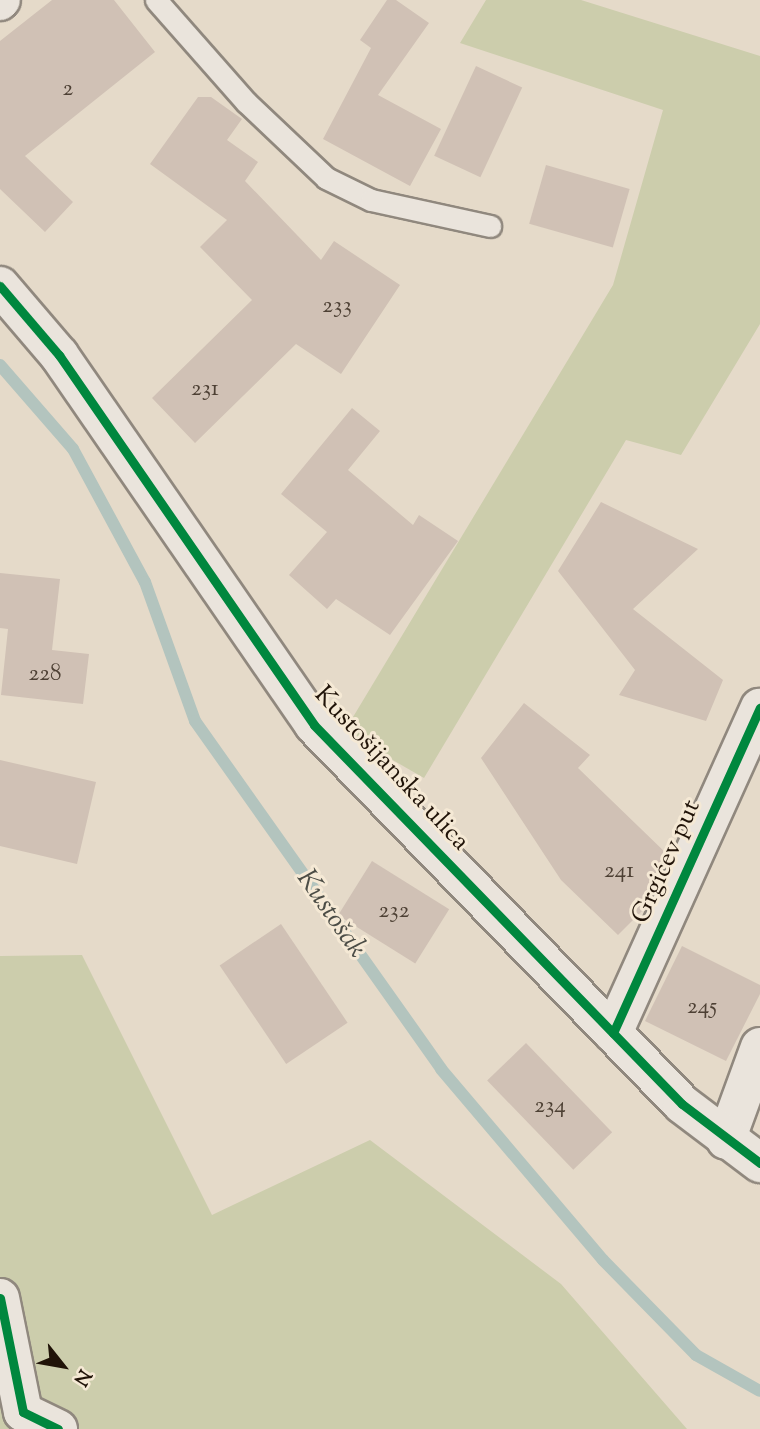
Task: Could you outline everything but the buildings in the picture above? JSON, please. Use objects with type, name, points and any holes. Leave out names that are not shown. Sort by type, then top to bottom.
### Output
[{"type":"street","name":"Kustošijanska ulica","points":[[0,286],[59,355],[314,725],[682,1104],[726,1140],[760,1163]]},
{"type":"street","name":"Grgićev put","points":[[613,1033],[760,708]]},
{"type":"street","points":[[726,1140],[760,1047]]},
{"type":"street","points":[[0,1298],[23,1412],[58,1429]]},
{"type":"lane","points":[[156,0],[246,102],[326,177],[370,200],[490,226]]},
{"type":"green space","points":[[486,0],[581,0],[760,56],[760,324],[681,455],[626,440],[424,778],[344,732],[613,285],[663,110],[460,43]]},
{"type":"green space","points":[[82,955],[212,1215],[370,1140],[561,1284],[687,1429],[0,1429],[0,956]]},
{"type":"waterway","name":"Kustošak","points":[[0,365],[73,449],[145,582],[195,721],[441,1069],[603,1260],[696,1355],[760,1391]]},
{"type":"cycle path","points":[[0,286],[59,355],[314,725],[682,1104],[760,1163]]},
{"type":"cycle path","points":[[613,1033],[760,708]]},
{"type":"cycle path","points":[[0,1298],[23,1412],[58,1429]]}]
